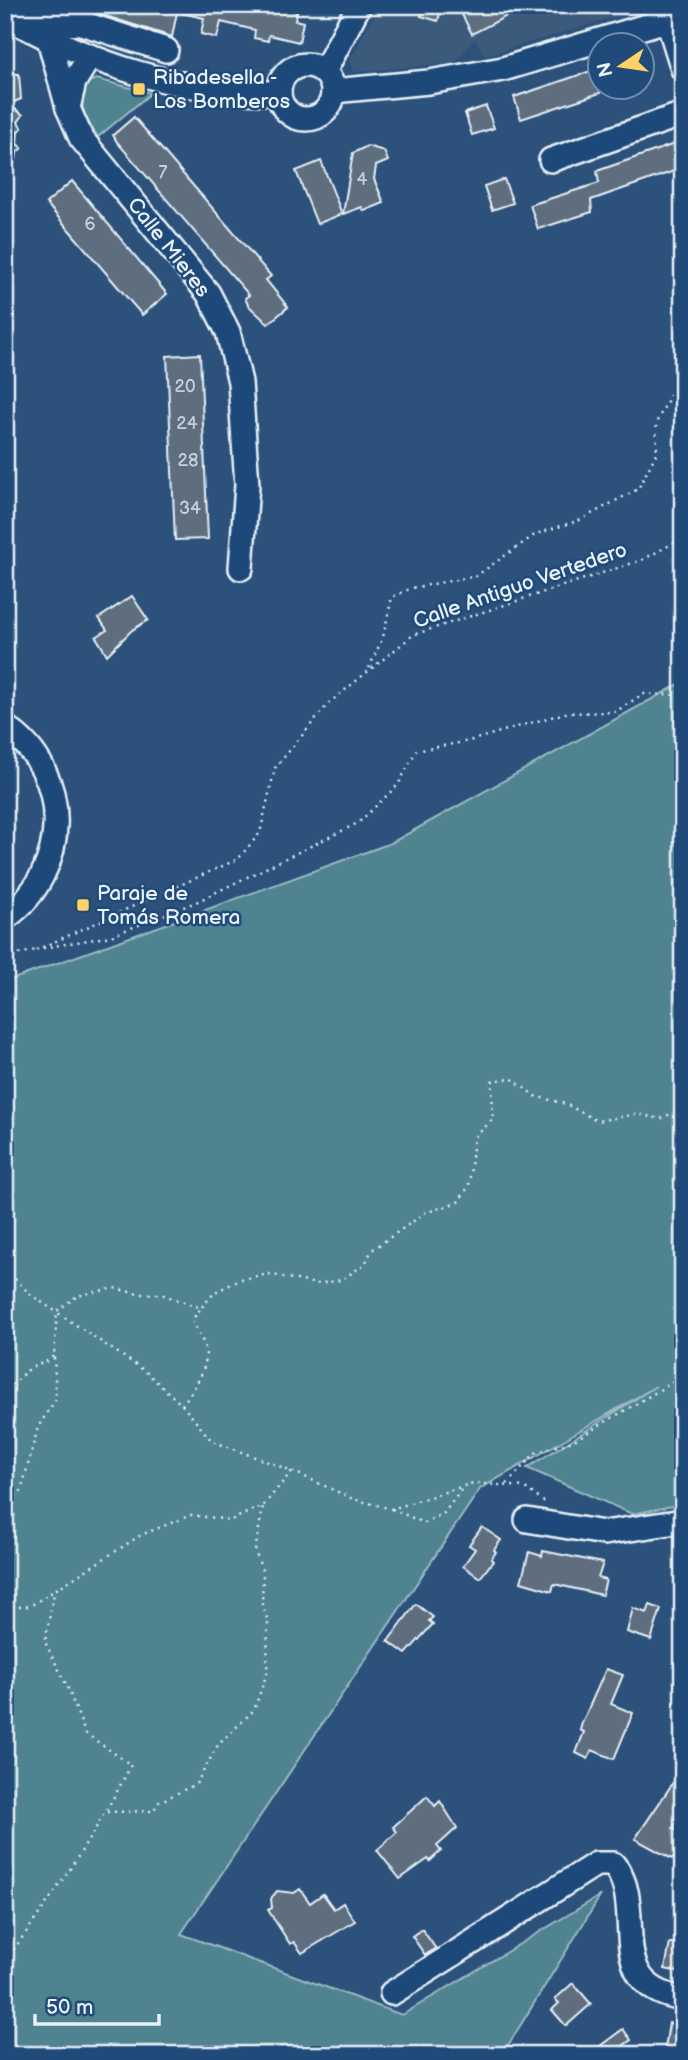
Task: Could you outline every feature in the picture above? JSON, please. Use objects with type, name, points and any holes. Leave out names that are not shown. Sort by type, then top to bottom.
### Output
[{"type":"street","points":[[10,5],[14,21],[90,57],[178,85],[209,91],[279,93]]},
{"type":"street","points":[[359,5],[329,81],[326,110],[307,119],[288,112],[279,93],[286,74],[305,65],[329,81],[429,82],[503,69],[676,18],[683,69]]},
{"type":"street","points":[[14,21],[34,13],[65,24],[72,13],[166,50]]},
{"type":"street","name":"Calle Mieres","points":[[49,39],[68,108],[81,138],[208,293],[228,332],[240,382],[247,485],[241,568]]},
{"type":"street","points":[[68,108],[74,82],[90,57]]},
{"type":"street","points":[[551,160],[683,114]]},
{"type":"street","points":[[5,727],[22,740],[44,770],[56,811],[53,853],[37,889],[5,918]]},
{"type":"street","points":[[527,1520],[604,1533],[683,1521]]},
{"type":"street","points":[[392,1993],[596,1864],[613,1864],[624,1876],[635,1967],[647,1985],[666,1996],[683,1999]]},
{"type":"path","points":[[368,671],[383,636],[392,597],[412,588],[476,576],[536,534],[580,520],[638,489],[657,452],[656,423],[683,370]]},
{"type":"path","name":"Calle Antiguo Vertedero","points":[[36,950],[238,859],[260,834],[275,768],[329,703],[413,635],[642,560],[683,538]]},
{"type":"path","points":[[5,957],[111,936],[196,902],[358,823],[398,785],[416,751],[469,741],[565,713],[615,712],[643,694],[683,695]]},
{"type":"path","points":[[181,1405],[192,1391],[205,1361],[205,1346],[192,1320],[215,1292],[242,1279],[269,1274],[316,1284],[341,1280],[365,1264],[372,1250],[414,1220],[425,1213],[458,1202],[469,1185],[474,1138],[492,1119],[492,1081],[511,1077],[535,1096],[566,1104],[597,1121],[637,1114],[661,1119],[683,1107]]},
{"type":"path","points":[[5,1269],[31,1295],[145,1371],[181,1405],[212,1441],[292,1471],[353,1499],[392,1509],[424,1523],[444,1513],[464,1486]]},
{"type":"path","points":[[5,1506],[21,1492],[38,1427],[56,1399],[54,1356],[57,1311],[77,1296],[114,1288],[138,1294],[161,1294],[201,1308]]},
{"type":"path","points":[[5,1387],[13,1386],[30,1367],[42,1365],[54,1356]]},
{"type":"path","points":[[507,1484],[535,1453],[573,1441],[673,1382],[683,1380]]},
{"type":"path","points":[[5,1608],[30,1606],[154,1530],[191,1515],[231,1520],[263,1506],[292,1471]]},
{"type":"path","points":[[392,1509],[473,1483],[507,1484],[524,1487],[543,1501],[550,1512],[552,1525]]},
{"type":"path","points":[[107,1812],[153,1811],[159,1802],[196,1784],[218,1745],[254,1710],[267,1673],[268,1621],[262,1604],[262,1573],[255,1551],[263,1506]]},
{"type":"path","points":[[5,1961],[63,1884],[107,1812],[131,1765],[85,1733],[67,1686],[45,1642],[54,1593]]},
{"type":"shaded area","points":[[379,5],[655,5],[485,56],[475,39],[454,63],[354,72],[350,60]]},
{"type":"green space","points":[[96,79],[151,93],[98,137],[89,124],[82,103],[88,82]]},
{"type":"green space","points":[[683,682],[683,1504],[632,1514],[527,1468],[656,1386],[480,1489],[181,1934],[402,2015],[601,1895],[502,2055],[5,2055],[5,982],[391,843]]},
{"type":"building","points":[[87,5],[279,5],[297,12],[295,20],[303,22],[299,42],[269,35],[268,41],[254,38],[255,30],[221,22],[217,38],[201,34],[204,18],[177,12],[172,37],[90,11]]},
{"type":"building","points":[[424,5],[442,5],[438,21],[421,16]]},
{"type":"building","points":[[457,5],[528,5],[472,34]]},
{"type":"building","points":[[586,73],[586,98],[521,119],[514,97]]},
{"type":"building","points":[[5,74],[19,74],[21,99],[9,104],[23,115],[18,122],[22,128],[18,131],[17,144],[22,148],[17,152],[16,160],[5,163]]},
{"type":"building","points":[[486,106],[494,128],[472,135],[465,113]]},
{"type":"building","points":[[134,117],[271,276],[266,280],[288,307],[268,324],[248,305],[245,298],[249,295],[117,142],[113,135]]},
{"type":"building","points":[[683,141],[683,168],[591,200],[592,212],[538,229],[530,205],[599,183],[597,171]]},
{"type":"building","points":[[367,146],[384,151],[388,161],[376,166],[374,179],[384,203],[364,211],[362,207],[343,214],[353,153]]},
{"type":"building","points":[[321,161],[342,214],[317,224],[296,171]]},
{"type":"building","points":[[504,179],[513,203],[492,210],[484,186]]},
{"type":"building","points":[[72,181],[167,294],[142,315],[46,203]]},
{"type":"building","points":[[200,354],[208,539],[175,540],[167,356]]},
{"type":"building","points":[[132,596],[148,620],[131,631],[107,655],[96,637],[107,630],[99,618]]},
{"type":"building","points":[[482,1527],[501,1540],[494,1550],[496,1552],[491,1559],[493,1561],[480,1578],[463,1566],[475,1549],[469,1545]]},
{"type":"building","points":[[543,1551],[603,1563],[598,1578],[606,1580],[602,1595],[554,1584],[552,1591],[521,1582],[529,1552],[542,1556]]},
{"type":"building","points":[[416,1604],[433,1617],[429,1621],[433,1624],[406,1654],[388,1641]]},
{"type":"building","points":[[650,1605],[661,1609],[651,1640],[627,1632],[633,1608],[647,1613]]},
{"type":"building","points":[[606,1669],[623,1675],[611,1704],[633,1713],[614,1759],[592,1750],[588,1759],[576,1753],[584,1732],[580,1730]]},
{"type":"building","points":[[683,1768],[683,1814],[673,1828],[683,1834],[683,1844],[672,1859],[635,1839]]},
{"type":"building","points":[[427,1796],[435,1806],[440,1801],[457,1828],[437,1846],[441,1851],[430,1861],[428,1859],[400,1879],[377,1850],[397,1832],[393,1827]]},
{"type":"building","points":[[300,1889],[310,1903],[323,1894],[334,1909],[343,1903],[355,1921],[302,1953],[294,1942],[290,1944],[268,1910],[272,1908],[271,1899],[277,1891],[294,1893]]},
{"type":"building","points":[[422,1929],[436,1949],[425,1955],[412,1936]]},
{"type":"building","points":[[670,1943],[683,1943],[683,1969],[678,1969],[678,1972],[665,1969]]},
{"type":"building","points":[[573,1983],[591,2004],[566,2026],[552,2010],[559,2003],[555,1999]]},
{"type":"building","points":[[669,2023],[683,2026],[681,2055],[664,2055]]},
{"type":"building","points":[[623,2029],[631,2040],[620,2048],[626,2055],[588,2055]]},
{"type":"place","name":"Ribadesella - Los Bomberos","points":[[139,89]]},
{"type":"place","name":"Paraje de Tomás Romera","points":[[83,905]]}]
